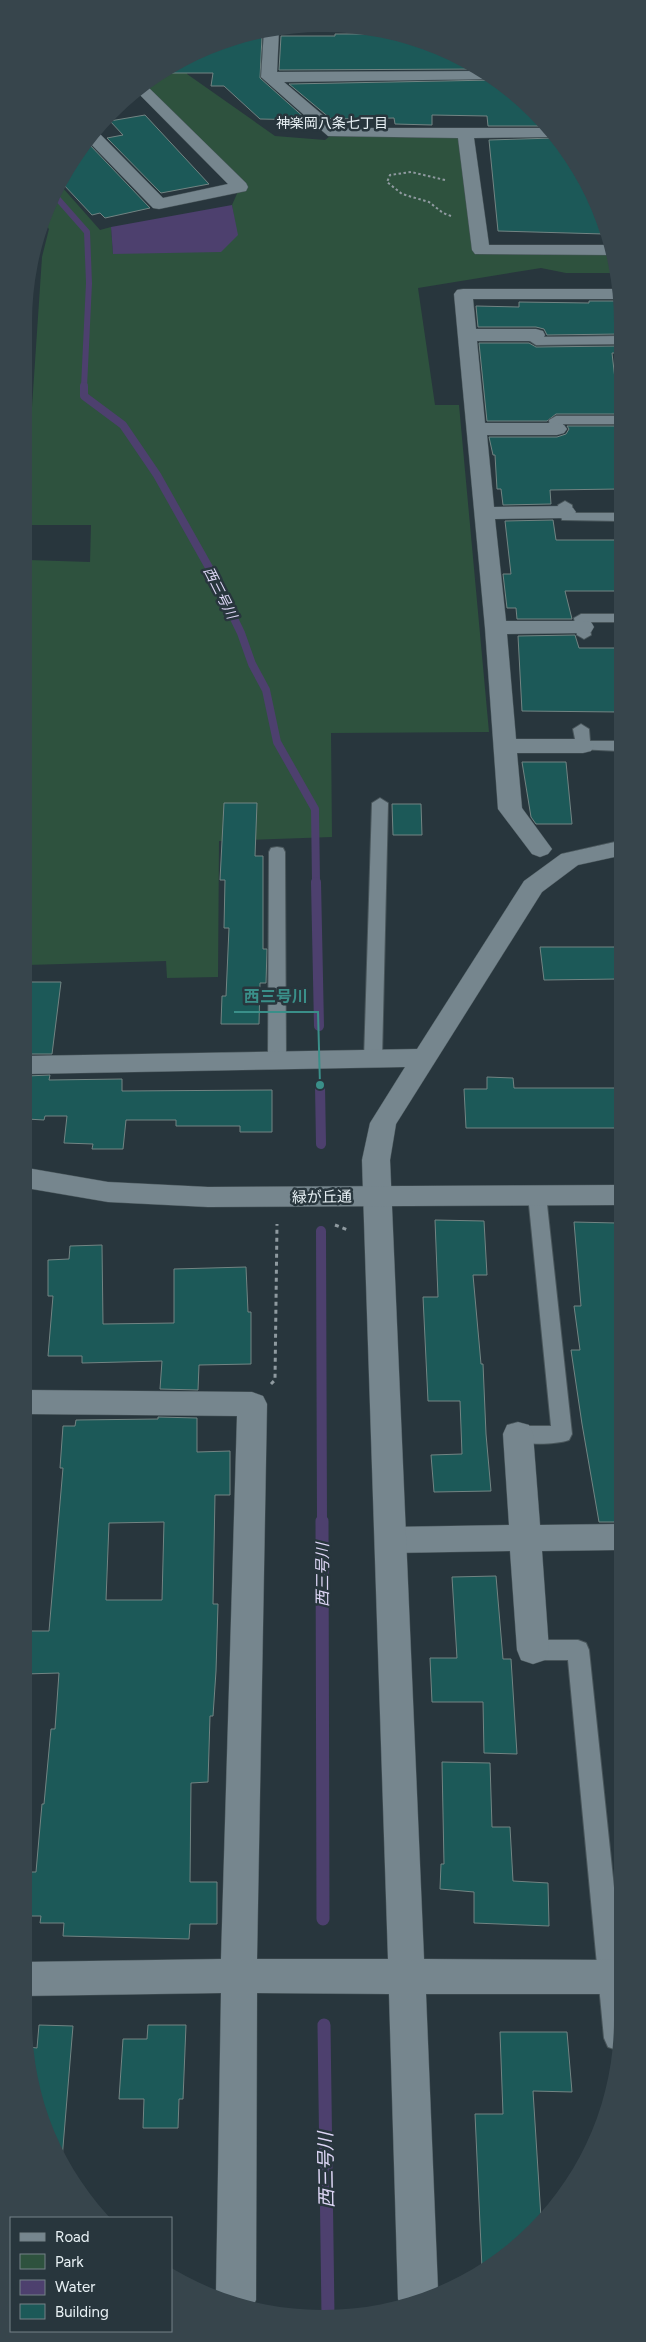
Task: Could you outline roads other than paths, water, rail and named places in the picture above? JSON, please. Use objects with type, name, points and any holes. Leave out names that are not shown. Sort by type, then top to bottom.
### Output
[{"type":"street","points":[[269,77],[271,37]]},
{"type":"street","points":[[269,77],[476,76]]},
{"type":"street","points":[[269,77],[334,133],[543,133]]},
{"type":"street","points":[[97,141],[159,204],[240,187],[146,93]]},
{"type":"street","points":[[465,133],[481,250],[604,250]]},
{"type":"street","points":[[540,850],[510,809],[496,628],[463,294],[612,294]]},
{"type":"street","points":[[467,335],[536,335]]},
{"type":"street","points":[[476,429],[557,429]]},
{"type":"street","points":[[485,513],[566,509]]},
{"type":"street","points":[[496,628],[583,631]]},
{"type":"street","points":[[504,746],[582,738]]},
{"type":"street","points":[[418,2293],[392,1540],[376,1160],[383,1123],[533,887],[570,860],[614,849]]},
{"type":"street","points":[[32,1065],[424,1058]]},
{"type":"street","name":"緑が丘通","points":[[32,1179],[108,1192],[208,1198],[614,1195]]},
{"type":"street","points":[[32,1402],[252,1404],[239,1976],[236,2296]]},
{"type":"street","points":[[518,1434],[533,1650]]},
{"type":"street","points":[[392,1540],[614,1537]]},
{"type":"street","points":[[32,1979],[239,1976],[614,1977]]},
{"type":"lane","points":[[536,335],[536,340],[614,340]]},
{"type":"lane","points":[[557,429],[556,420],[614,420]]},
{"type":"lane","points":[[566,509],[567,517],[614,517]]},
{"type":"lane","points":[[583,631],[581,618],[614,618]]},
{"type":"lane","points":[[582,738],[614,745]]},
{"type":"lane","points":[[373,1060],[380,803]]},
{"type":"lane","points":[[277,852],[277,1061]]},
{"type":"lane","points":[[518,1434],[562,1434],[538,1195]]},
{"type":"lane","points":[[533,1650],[578,1650],[614,1977]]},
{"type":"water","points":[[232,205],[238,235],[221,252],[113,254],[111,227]]},
{"type":"waterway","name":"西三号川","points":[[60,201],[87,232],[89,283],[84,387]]},
{"type":"waterway","name":"西三号川","points":[[84,387],[84,396],[123,425],[157,475],[211,571],[241,633],[252,664],[266,690],[277,742],[315,809],[316,883]]},
{"type":"waterway","name":"西三号川","points":[[316,882],[319,1026]]},
{"type":"waterway","name":"西三号川","points":[[320,1085],[321,1144]]},
{"type":"waterway","name":"西三号川","points":[[321,1231],[322,1522]]},
{"type":"waterway","name":"西三号川","points":[[322,1521],[323,1919]]},
{"type":"waterway","name":"西三号川","points":[[324,2025],[328,2310]]},
{"type":"place","name":"西三号川","points":[[320,1085]]},
{"type":"district","name":"神楽岡八条七丁目","points":[[332,123]]}]
